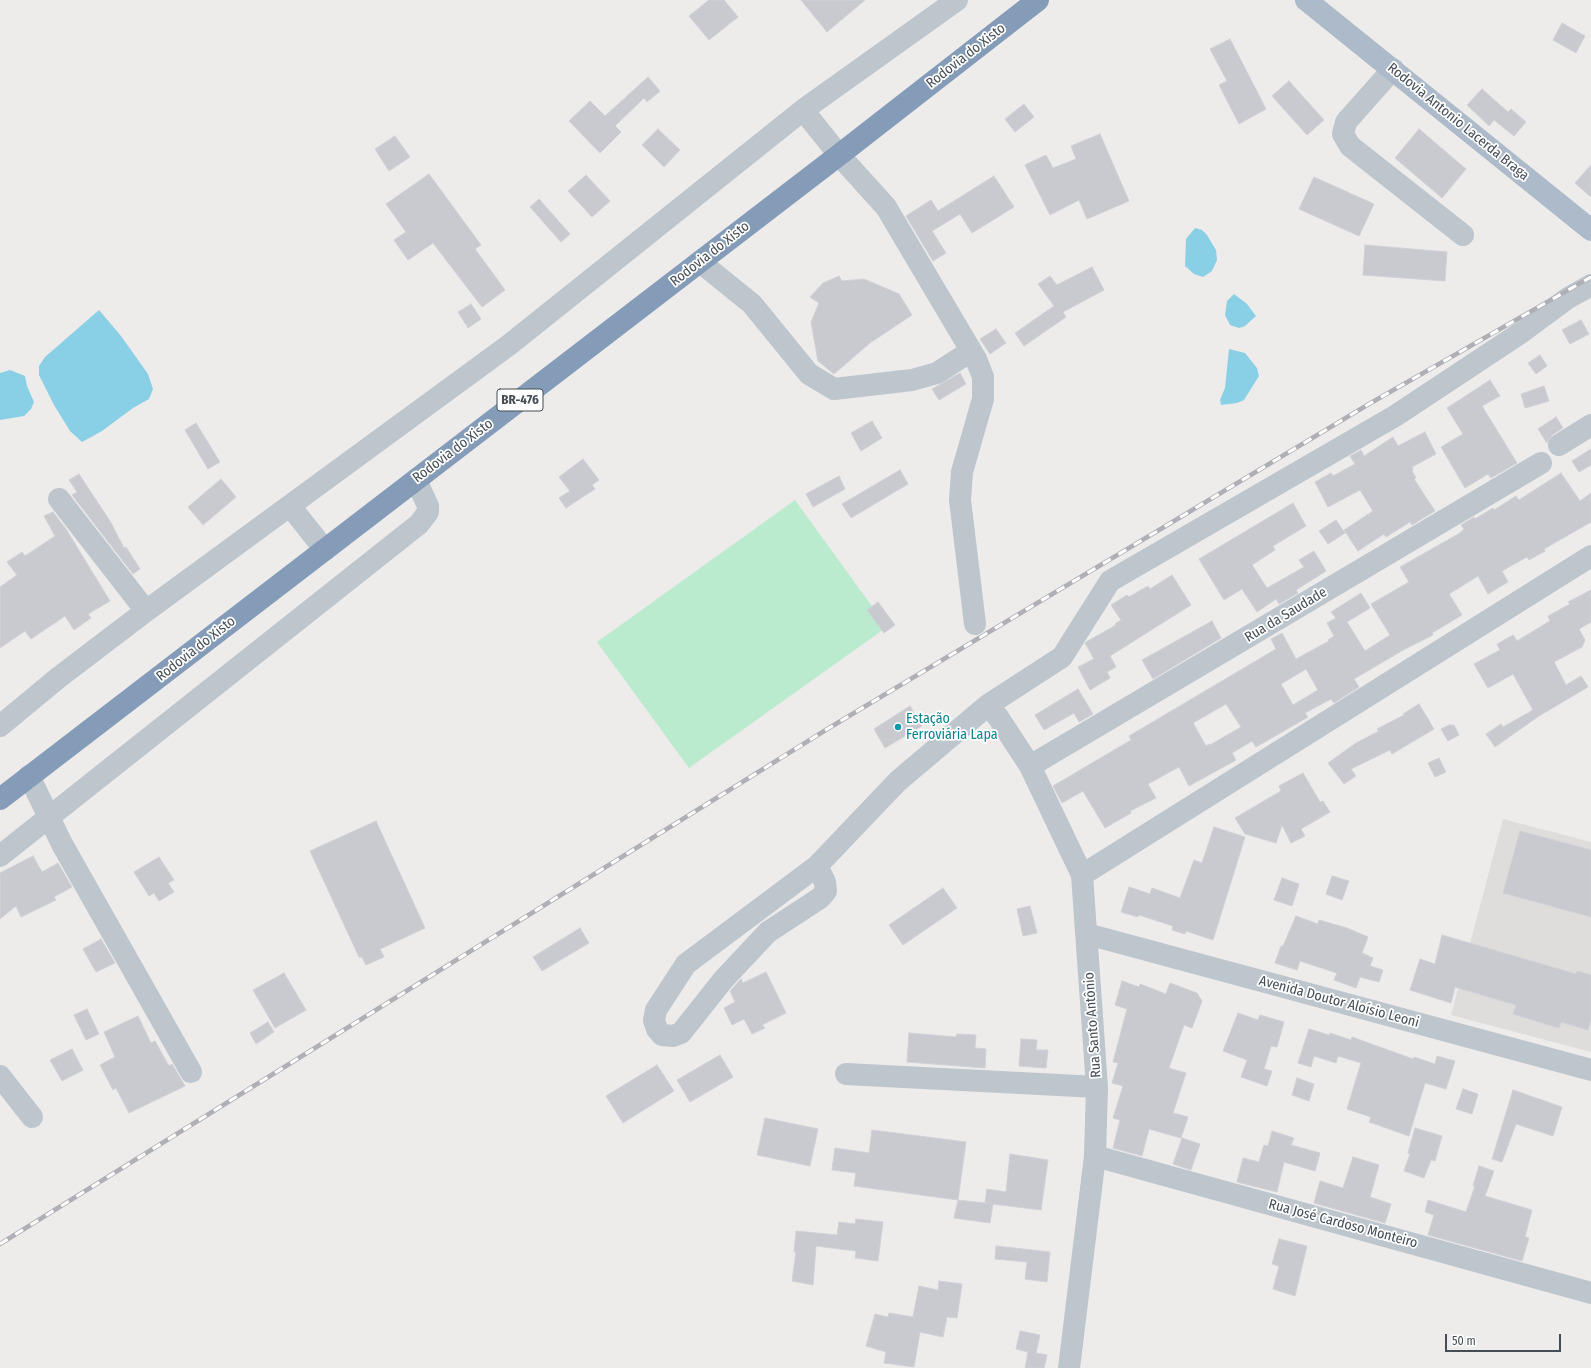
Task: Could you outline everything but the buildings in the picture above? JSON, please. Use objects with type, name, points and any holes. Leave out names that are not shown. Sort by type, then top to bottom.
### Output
[{"type":"highway","name":"Rodovia do Xisto","points":[[0,799],[839,156],[1038,0]]},
{"type":"main road","name":"Rodovia Antonio Lacerda Braga","points":[[1306,0],[1322,7],[1393,69],[1591,230]]},
{"type":"street","points":[[0,726],[58,678],[146,611],[509,345],[803,110],[957,0]]},
{"type":"street","points":[[1393,69],[1346,122],[1343,134],[1350,146],[1463,235]]},
{"type":"street","points":[[803,110],[839,156],[886,207],[971,351],[983,377],[983,399],[962,472],[960,500],[976,624]]},
{"type":"street","points":[[700,262],[752,304],[809,374],[834,389],[918,378],[937,373],[971,351]]},
{"type":"street","points":[[816,866],[826,882],[826,891],[820,898],[768,932],[723,980],[681,1033],[673,1036],[662,1035],[657,1029],[654,1020],[656,1010],[686,964],[816,866],[898,781],[988,705],[1062,657],[1110,581],[1395,416],[1522,332],[1568,298],[1591,285]]},
{"type":"street","points":[[1559,445],[1591,424]]},
{"type":"street","name":"Rua da Saudade","points":[[1030,766],[1542,463]]},
{"type":"street","points":[[0,856],[419,524],[428,512],[428,506],[416,480]]},
{"type":"street","points":[[59,499],[146,611]]},
{"type":"street","points":[[290,506],[325,550]]},
{"type":"street","points":[[1082,875],[1591,556]]},
{"type":"street","name":"Rua Santo Antônio","points":[[988,705],[998,717],[1030,766],[1082,875],[1097,1087],[1095,1156],[1069,1368]]},
{"type":"street","points":[[29,776],[62,844],[191,1072]]},
{"type":"street","name":"Avenida Doutor Aloísio Leoni","points":[[1087,934],[1591,1070]]},
{"type":"street","points":[[846,1074],[1097,1087]]},
{"type":"street","points":[[0,1076],[32,1117]]},
{"type":"street","name":"Rua José Cardoso Monteiro","points":[[1095,1156],[1591,1293]]},
{"type":"shaded area","points":[[1503,819],[1591,842],[1591,1052],[1451,1015]]},
{"type":"green space","points":[[795,500],[887,627],[689,768],[597,642]]},
{"type":"water","points":[[1195,228],[1202,230],[1207,235],[1216,250],[1217,260],[1212,271],[1203,277],[1194,274],[1185,266],[1186,239]]},
{"type":"water","points":[[1234,294],[1247,304],[1256,316],[1245,326],[1239,328],[1230,325],[1225,315],[1227,301]]},
{"type":"water","points":[[99,310],[121,336],[148,374],[153,389],[149,399],[133,408],[102,431],[82,442],[70,431],[54,405],[39,375],[39,366],[45,357]]},
{"type":"water","points":[[1229,349],[1245,353],[1257,368],[1259,376],[1244,400],[1237,403],[1221,405],[1220,400],[1225,388]]},
{"type":"water","points":[[10,370],[25,376],[27,386],[34,402],[31,409],[24,416],[0,420],[0,373]]},
{"type":"railway","points":[[0,1244],[829,728],[1369,404],[1591,277]]},
{"type":"place","name":"Estação Ferroviária Lapa","points":[[898,727]]}]
